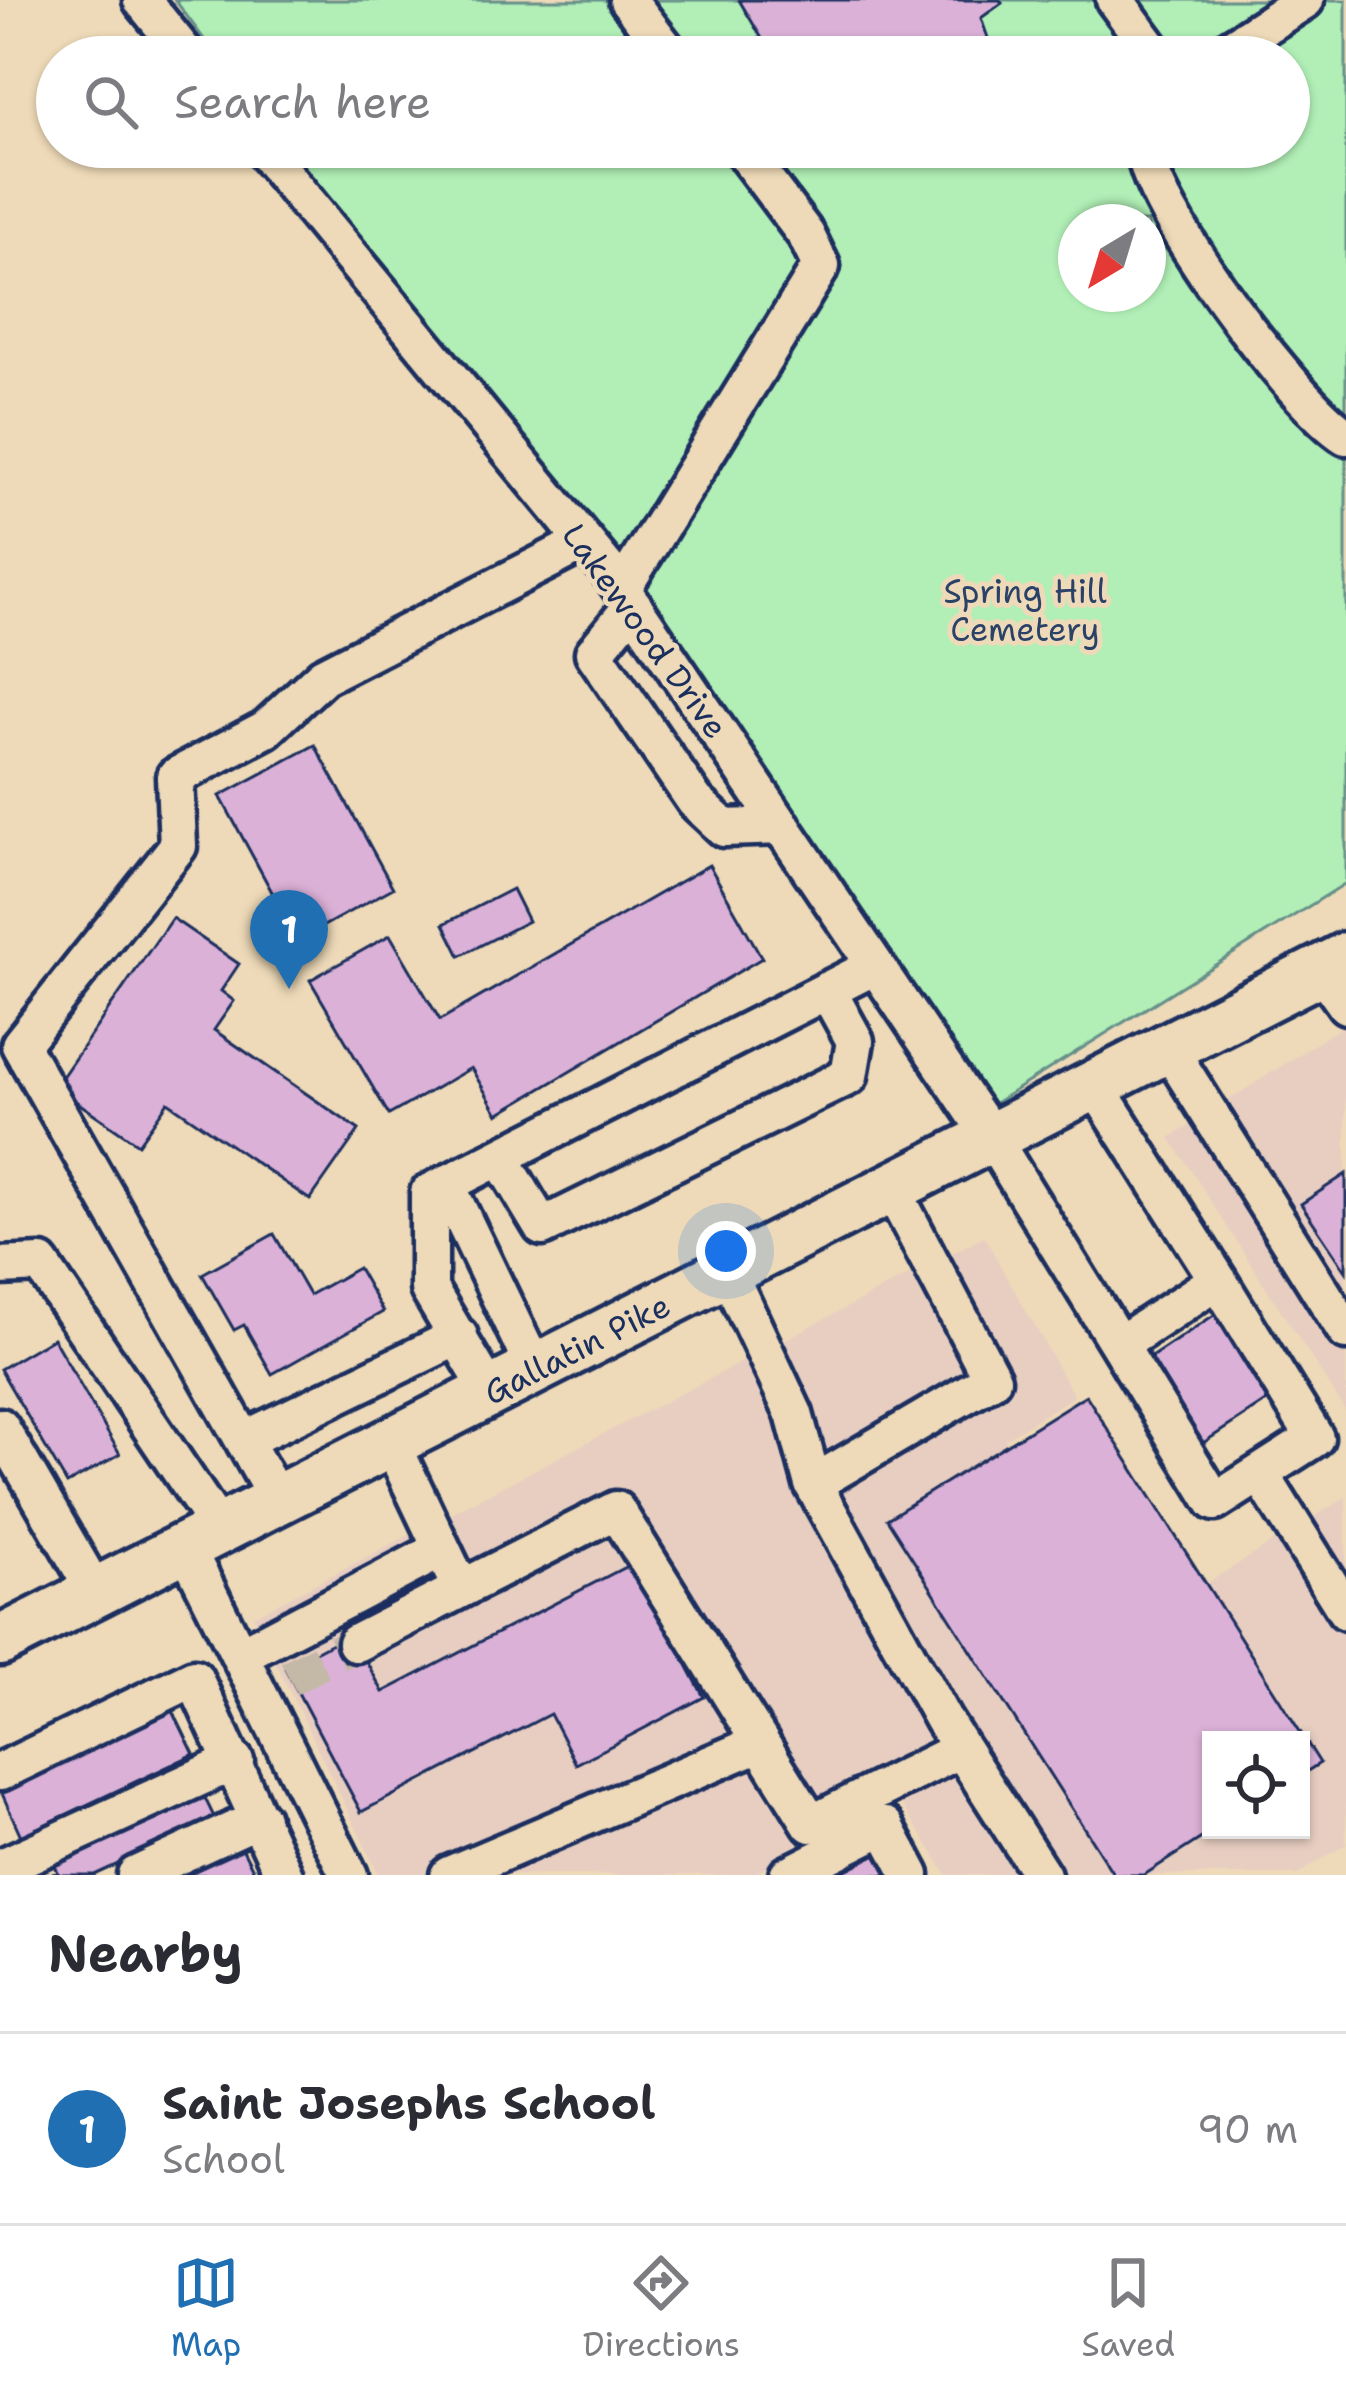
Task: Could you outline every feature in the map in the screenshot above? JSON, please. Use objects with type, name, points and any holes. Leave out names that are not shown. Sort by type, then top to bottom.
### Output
[{"type":"main road","name":"Gallatin Pike","points":[[0,1641],[1169,1048],[1338,977]]},
{"type":"street","points":[[142,0],[171,36]]},
{"type":"street","points":[[628,0],[656,36]]},
{"type":"street","points":[[1115,0],[1142,36]]},
{"type":"street","points":[[1249,36],[1305,0]]},
{"type":"street","name":"Lakewood Drive","points":[[278,168],[627,597],[993,1140],[1215,1502],[1260,1473]]},
{"type":"street","points":[[756,168],[806,235],[821,266],[594,653],[694,801],[724,828],[782,826]]},
{"type":"street","points":[[1151,168],[1160,200],[1288,385],[1346,436]]},
{"type":"street","points":[[277,1499],[20,1045],[178,846],[175,777],[266,729],[323,676],[584,542]]},
{"type":"street","points":[[490,1392],[429,1288],[429,1192],[875,966]]},
{"type":"street","points":[[500,1157],[542,1227],[849,1076],[855,1041],[827,990]]},
{"type":"street","points":[[1169,1048],[1346,1331]]},
{"type":"street","points":[[1096,1087],[1315,1438],[1260,1473],[1346,1611]]},
{"type":"street","points":[[446,1184],[535,1370]]},
{"type":"street","points":[[813,1484],[992,1379],[893,1191]]},
{"type":"street","points":[[0,1266],[41,1264],[202,1537],[240,1655],[274,1686],[349,1875]]},
{"type":"street","points":[[728,1273],[794,1414],[813,1484],[961,1749],[1042,1875]]},
{"type":"street","points":[[1119,1345],[1218,1280]]},
{"type":"street","points":[[244,1440],[459,1336]]},
{"type":"street","points":[[0,1427],[96,1593]]},
{"type":"street","points":[[391,1442],[461,1589]]},
{"type":"street","points":[[356,1643],[616,1510],[811,1824],[961,1749]]},
{"type":"street","points":[[240,1655],[442,1550]]},
{"type":"street","points":[[0,1772],[194,1678],[236,1761],[284,1875]]},
{"type":"street","points":[[449,1875],[760,1743]]},
{"type":"street","points":[[7,1861],[236,1761]]},
{"type":"street","points":[[136,1875],[260,1818]]},
{"type":"street","points":[[788,1875],[885,1826],[911,1875]]},
{"type":"shaded area","points":[[1346,1024],[1346,1412],[1170,1138]]},
{"type":"shaded area","points":[[984,1236],[1074,1396],[1005,1439],[1126,1633],[1346,1497],[1346,1844],[1297,1875],[947,1875],[901,1803],[751,1875],[379,1875],[253,1616]]},
{"type":"green space","name":"Spring Hill Cemetery","points":[[175,0],[1346,0],[1346,883],[993,1104],[300,168],[1310,168],[1310,36],[202,36]]},
{"type":"building","points":[[739,0],[1002,3],[981,18],[987,36],[760,36]]},
{"type":"building","points":[[315,745],[393,888],[298,940],[220,796]]},
{"type":"building","points":[[709,865],[762,958],[498,1114],[471,1068],[389,1115],[310,980],[390,935],[440,1020]]},
{"type":"building","points":[[512,889],[528,921],[460,956],[444,924]]},
{"type":"building","points":[[172,918],[239,964],[221,991],[234,1001],[214,1030],[359,1130],[310,1200],[168,1102],[138,1144],[55,1087]]},
{"type":"building","points":[[1346,1174],[1346,1271],[1301,1204]]},
{"type":"building","points":[[274,1234],[309,1295],[358,1268],[383,1312],[272,1374],[244,1325],[234,1330],[202,1274]]},
{"type":"building","points":[[1220,1311],[1276,1395],[1200,1445],[1145,1361]]},
{"type":"building","points":[[53,1338],[120,1454],[67,1484],[0,1369]]},
{"type":"building","points":[[1086,1395],[1300,1731],[1202,1731],[1202,1838],[1144,1875],[1114,1875],[887,1519]]},
{"type":"building","points":[[633,1563],[704,1697],[576,1764],[550,1714],[361,1812],[285,1668],[351,1633],[383,1692]]},
{"type":"building","points":[[172,1709],[194,1754],[21,1836],[0,1789]]},
{"type":"building","points":[[1310,1747],[1320,1763],[1310,1769]]},
{"type":"building","points":[[201,1790],[215,1819],[94,1875],[50,1875],[58,1872],[50,1857]]},
{"type":"building","points":[[239,1842],[256,1875],[169,1875]]},
{"type":"building","points":[[885,1850],[898,1875],[836,1875]]},
{"type":"tunnel","points":[[289,1678],[356,1643]]},
{"type":"place","name":"Saint Josephs School","points":[[289,989]]}]
